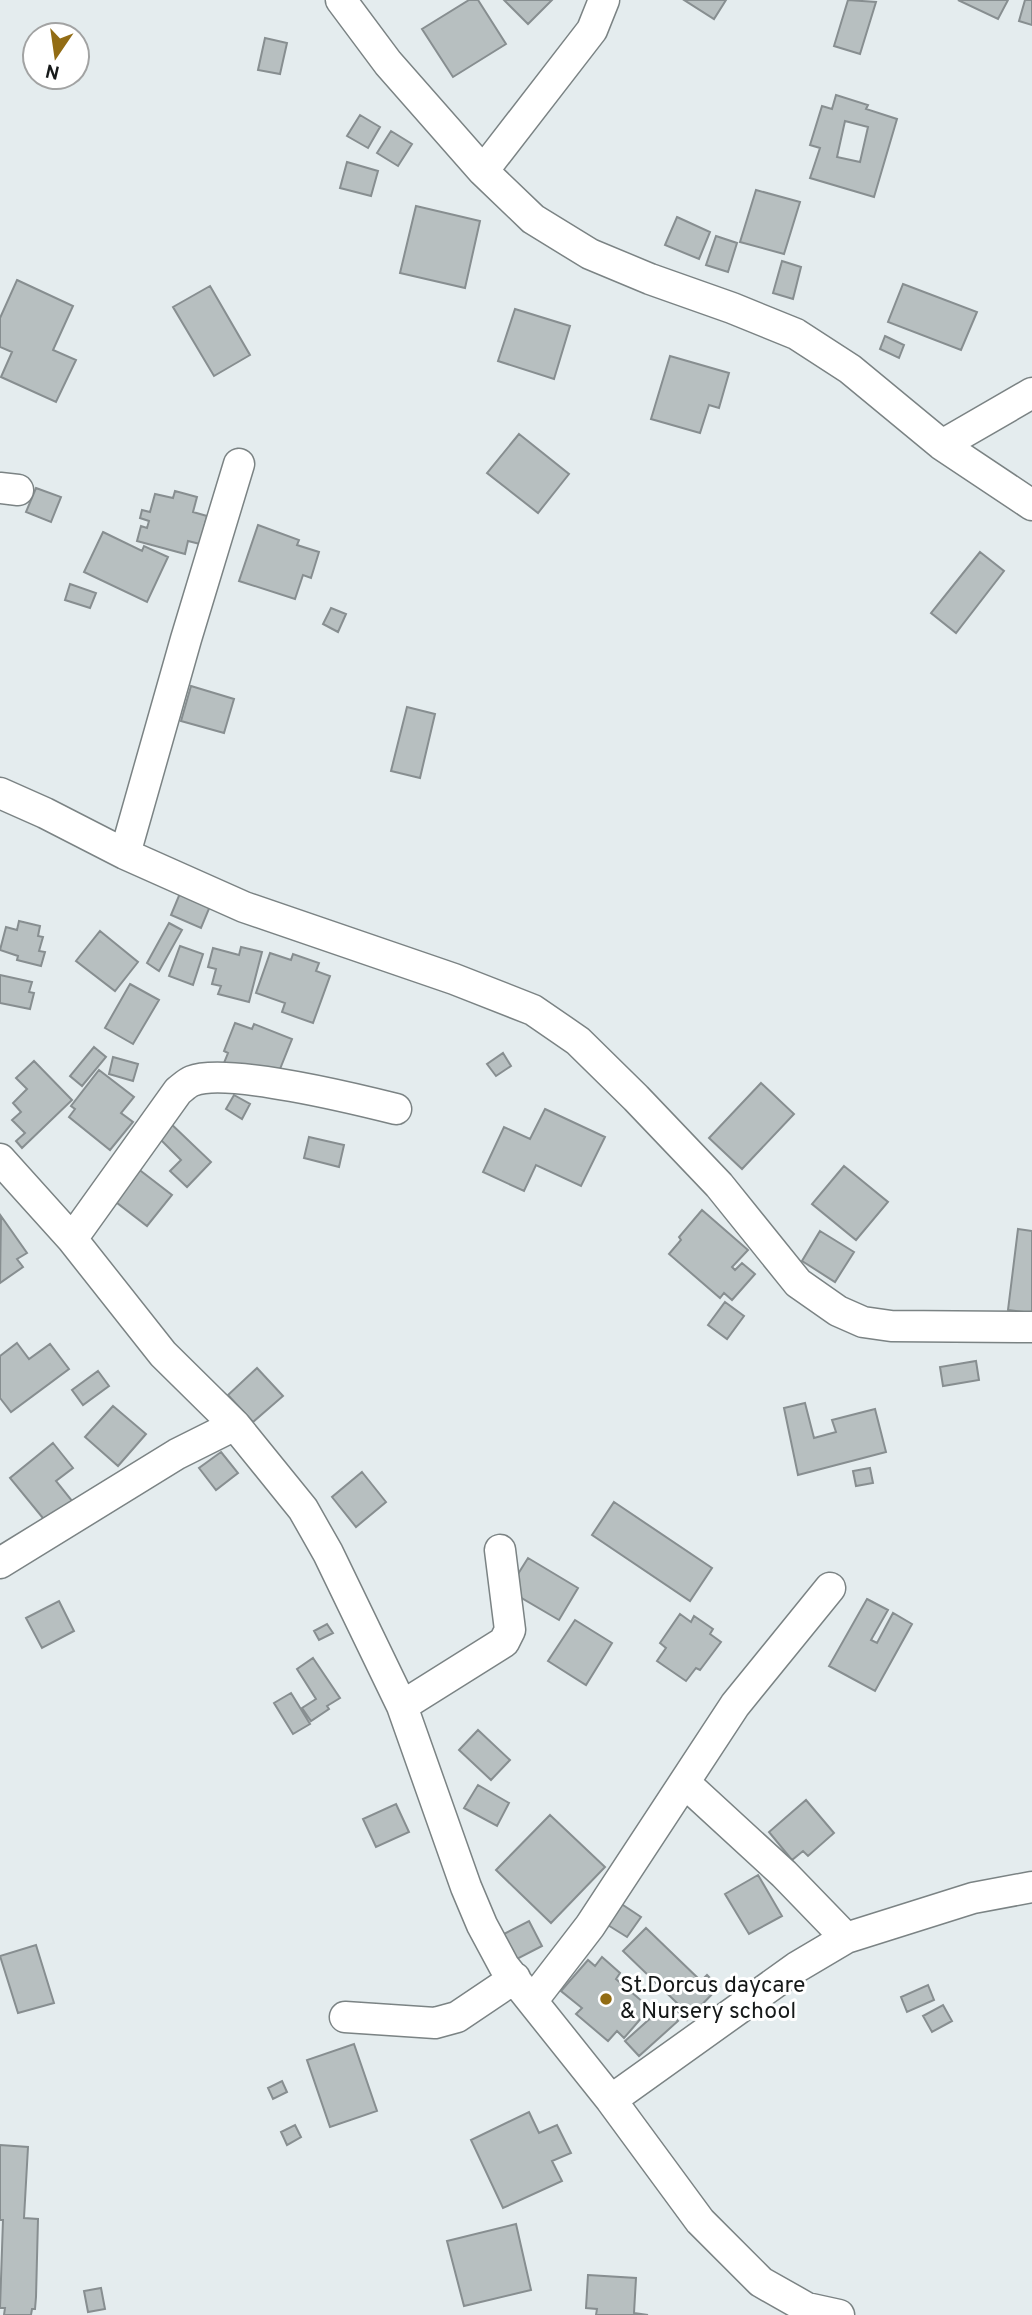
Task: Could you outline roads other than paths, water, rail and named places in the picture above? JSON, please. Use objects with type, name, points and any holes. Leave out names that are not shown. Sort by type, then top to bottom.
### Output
[{"type":"street","points":[[341,0],[388,63],[483,171],[533,219],[590,254],[796,334],[850,369],[942,444],[1032,505]]},
{"type":"street","points":[[483,171],[592,30],[604,0]]},
{"type":"street","points":[[942,444],[1032,393]]},
{"type":"street","points":[[125,854],[239,464]]},
{"type":"street","points":[[0,793],[125,854],[244,907],[454,979],[533,1010],[578,1041],[636,1098],[719,1185],[798,1283],[838,1311],[863,1322],[891,1326],[1032,1327]]},
{"type":"street","points":[[72,1240],[178,1091],[192,1081],[226,1078],[336,1094],[396,1109]]},
{"type":"street","points":[[0,1159],[72,1240],[163,1354],[235,1425],[303,1509],[328,1553],[402,1706],[482,1925],[504,1966],[611,2100],[700,2221],[761,2282],[807,2308],[839,2315]]},
{"type":"street","points":[[0,1563],[177,1454],[235,1425]]},
{"type":"street","points":[[402,1706],[504,1642],[510,1630],[500,1550]]},
{"type":"street","points":[[345,2017],[435,2023],[457,2017],[524,1989],[590,1926],[735,1705],[830,1588]]},
{"type":"street","points":[[685,1783],[784,1874],[846,1938]]},
{"type":"street","points":[[611,2100],[797,1968],[846,1938],[973,1898],[1032,1887]]},
{"type":"place","name":"St.Dorcus daycare & Nursery school","points":[[606,1999]]}]
